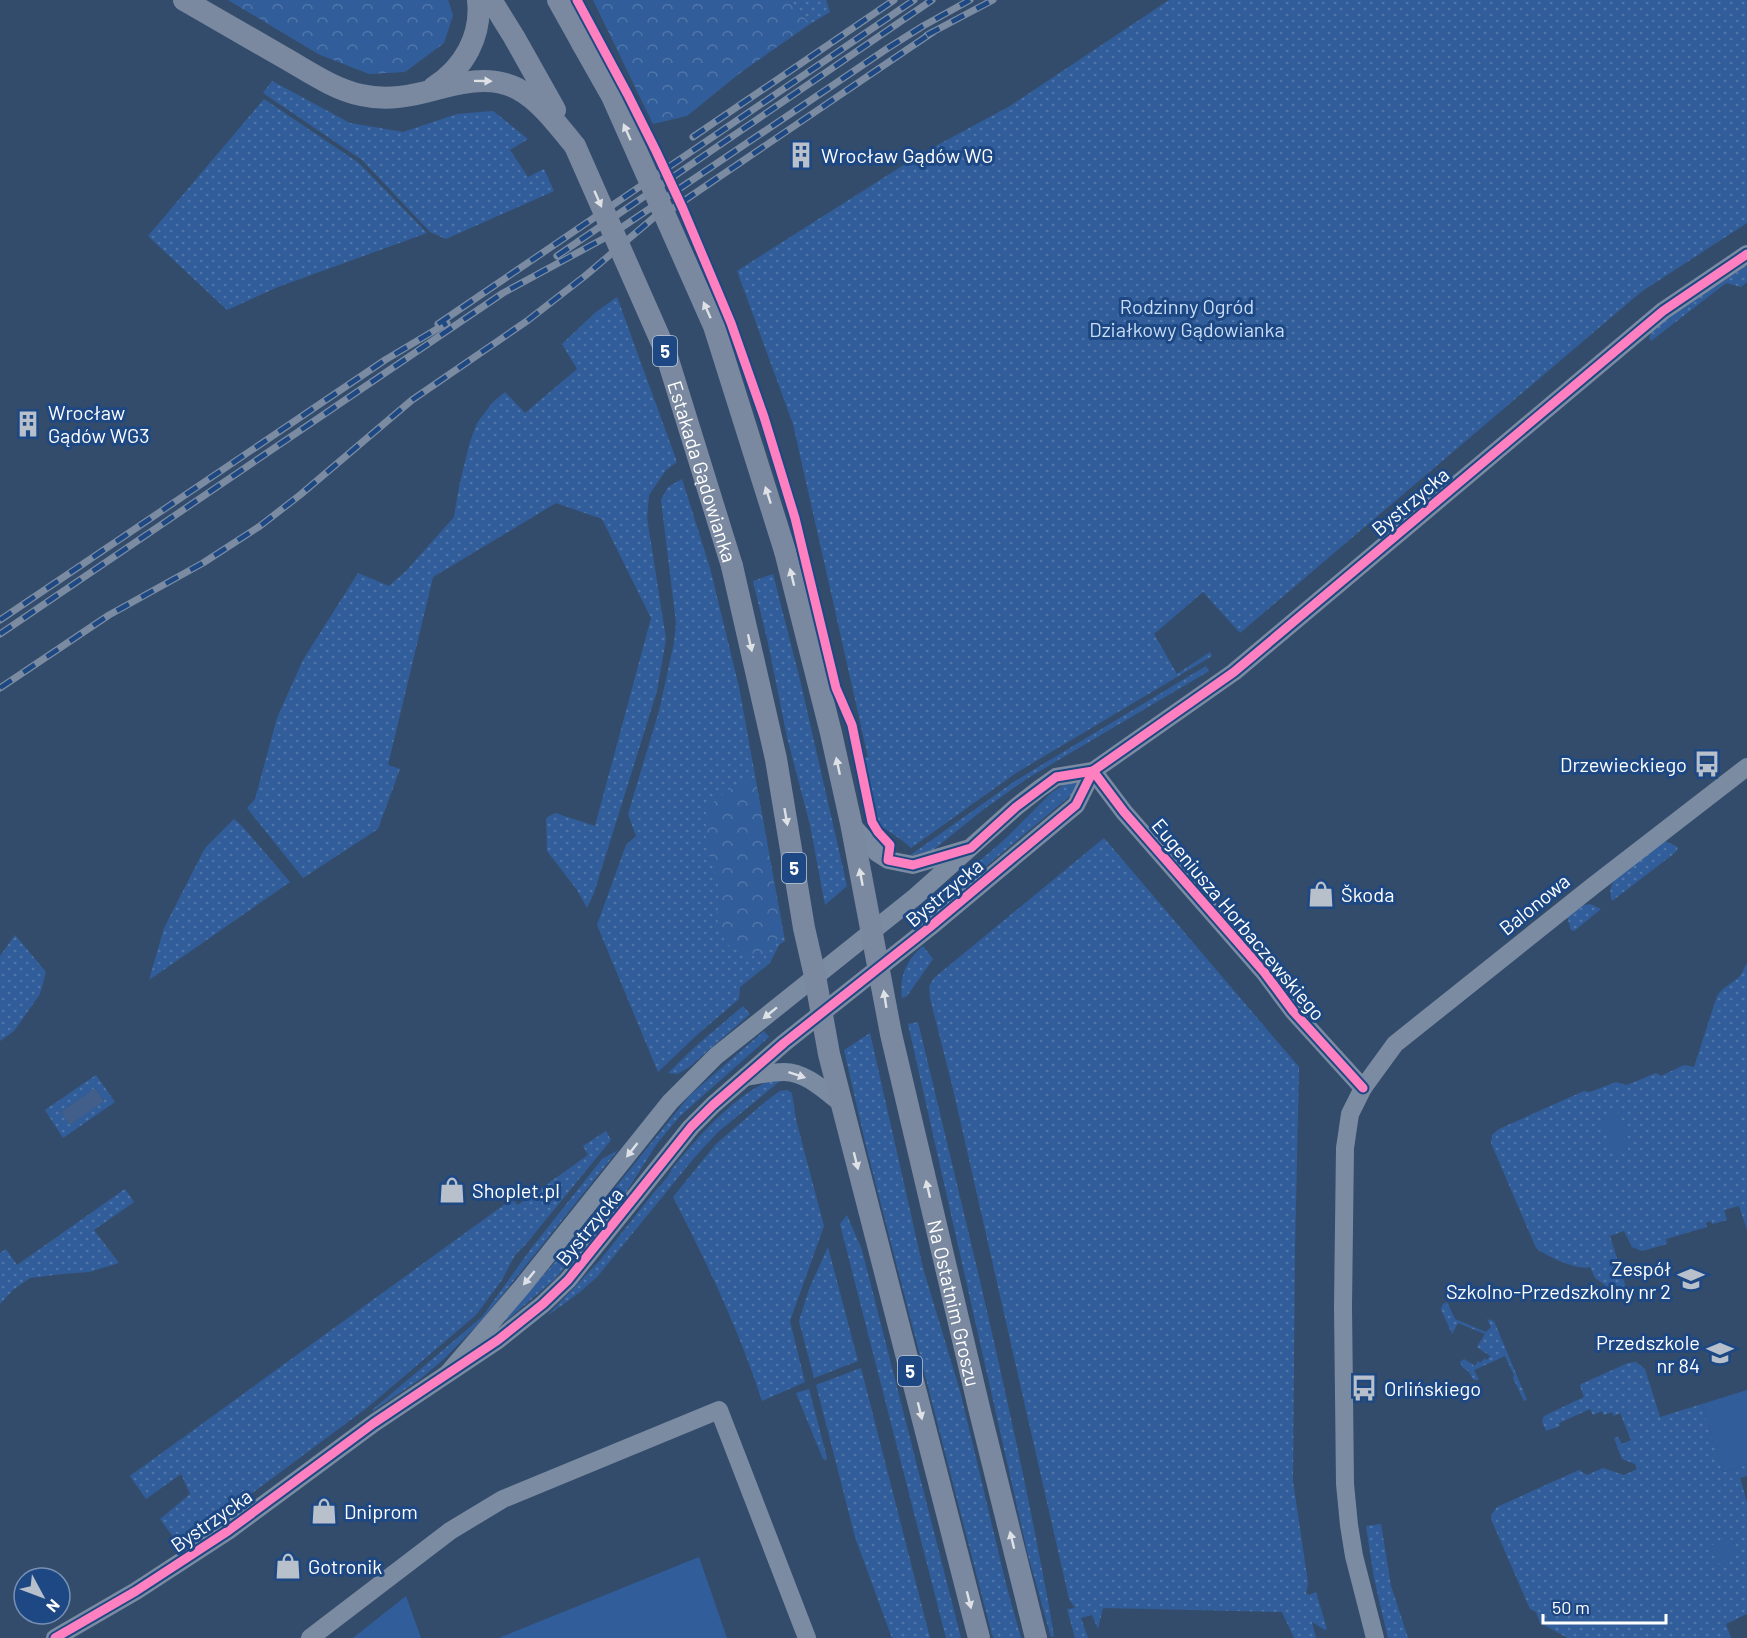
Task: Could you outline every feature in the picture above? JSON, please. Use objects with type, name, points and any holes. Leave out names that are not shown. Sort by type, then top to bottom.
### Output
[{"type":"main road","points":[[184,0],[345,91],[380,98],[409,96],[475,80],[504,83],[540,104],[575,146]]},
{"type":"main road","points":[[426,92],[452,73],[467,53],[476,34],[478,0]]},
{"type":"main road","name":"Estakada Gądowianka","points":[[491,0],[575,146],[665,350],[732,566],[776,759],[804,928],[815,976]]},
{"type":"main road","points":[[558,0],[612,96],[714,326],[785,551],[831,733],[879,968]]},
{"type":"main road","name":"Na Ostatnim Groszu","points":[[879,968],[890,1028],[977,1401],[1036,1638]]},
{"type":"main road","name":"5","points":[[815,976],[829,1054],[979,1638]]},
{"type":"street","name":"Bystrzycka","points":[[447,1373],[522,1287],[670,1102],[716,1056],[915,897],[1016,807],[1056,777],[1093,771],[1234,672],[1663,311],[1747,254]]},
{"type":"street","name":"Balonowa","points":[[1363,1088],[1395,1044],[1429,1015],[1747,767]]},
{"type":"street","name":"Bystrzycka","points":[[55,1638],[136,1591],[228,1531],[374,1423],[498,1340],[543,1304],[568,1280],[691,1127],[744,1078],[1076,805],[1093,771]]},
{"type":"street","name":"Eugeniusza Horbaczewskiego","points":[[1093,771],[1124,812],[1264,972],[1293,1011],[1363,1088]]},
{"type":"street","points":[[851,823],[877,853],[888,860],[913,865],[971,848]]},
{"type":"street","points":[[744,1078],[778,1072],[794,1074],[815,1083],[842,1104]]},
{"type":"street","points":[[1363,1088],[1350,1114],[1345,1148],[1343,1296],[1345,1484],[1354,1556],[1375,1638]]},
{"type":"street","points":[[579,1217],[576,1229],[580,1239],[591,1243],[602,1238]]},
{"type":"street","points":[[310,1638],[450,1531],[503,1499],[719,1410],[807,1638]]},
{"type":"green space","points":[[228,0],[448,0],[453,15],[444,43],[405,72],[369,74],[318,54]]},
{"type":"green space","points":[[593,0],[789,0],[810,24],[740,73],[687,116],[653,124]]},
{"type":"green space","points":[[789,0],[826,0],[830,12],[810,24]]},
{"type":"green space","name":"Rodzinny Ogród Działkowy Gądowianka","points":[[1169,0],[1747,0],[1747,223],[1641,292],[1240,633],[1203,592],[1154,634],[1177,674],[1210,652],[1212,656],[1016,773],[911,848],[884,828],[880,828],[876,816],[863,758],[868,757],[793,424],[737,271],[921,154],[1010,106]]},
{"type":"green space","points":[[272,81],[350,123],[403,132],[457,114],[493,111],[528,139],[510,150],[528,177],[544,169],[554,191],[446,239],[430,232],[362,160],[263,93]]},
{"type":"green space","points":[[264,99],[359,163],[427,233],[278,287],[227,310],[148,236]]},
{"type":"green space","points":[[1747,265],[1747,282],[1741,287],[1726,283],[1651,341],[1649,338],[1652,330],[1694,299]]},
{"type":"green space","points":[[617,297],[677,462],[666,470],[649,495],[647,518],[666,639],[657,691],[594,893],[587,908],[577,890],[547,851],[546,818],[555,813],[595,826],[651,618],[602,519],[556,503],[433,577],[388,765],[400,769],[378,829],[303,878],[247,808],[255,799],[277,718],[303,660],[358,573],[389,586],[406,571],[454,517],[469,445],[477,423],[492,403],[505,392],[525,413],[577,369],[562,344],[596,312]]},
{"type":"green space","points":[[682,479],[710,568],[739,687],[785,941],[779,945],[770,963],[740,987],[739,999],[658,1072],[597,925],[626,845],[636,836],[628,814],[659,711],[674,643],[676,623],[661,500],[668,487]]},
{"type":"green space","points":[[773,574],[801,684],[847,886],[825,905],[810,825],[787,737],[753,581]]},
{"type":"green space","points":[[1206,666],[1209,671],[1028,778],[984,809],[933,850],[909,856],[1015,781]]},
{"type":"green space","points":[[755,777],[783,933],[763,954],[745,953],[726,944],[717,919],[719,892],[716,873],[706,847],[706,808],[728,790]]},
{"type":"green space","points":[[1078,782],[1076,791],[929,914],[924,908],[1003,841],[1051,793],[1066,783]]},
{"type":"green space","points":[[234,819],[290,882],[149,980],[164,928],[205,848]]},
{"type":"green space","points":[[1104,838],[1299,1067],[1293,1481],[1308,1583],[1306,1593],[1309,1595],[1316,1592],[1327,1629],[1312,1622],[1316,1638],[1294,1638],[1282,1612],[1103,1608],[1098,1629],[1092,1615],[1081,1618],[1088,1638],[1075,1638],[1067,1609],[1075,1608],[1069,1599],[929,986],[934,978]]},
{"type":"green space","points":[[1665,841],[1678,847],[1676,852],[1612,901],[1611,888],[1617,877]]},
{"type":"green space","points":[[1590,904],[1601,909],[1574,931],[1571,930],[1567,916],[1579,906]]},
{"type":"green space","points":[[15,935],[46,972],[40,994],[14,1031],[0,1041],[0,956]]},
{"type":"green space","points":[[923,946],[933,959],[907,996],[902,998],[901,990],[905,969],[912,957]]},
{"type":"green space","points":[[1747,963],[1747,1230],[1739,1206],[1724,1210],[1727,1220],[1712,1224],[1711,1221],[1706,1223],[1707,1227],[1666,1239],[1667,1244],[1642,1251],[1632,1247],[1624,1231],[1610,1236],[1631,1304],[1595,1278],[1590,1267],[1570,1265],[1536,1248],[1491,1143],[1492,1135],[1499,1129],[1584,1091],[1590,1092],[1616,1082],[1627,1085],[1656,1073],[1661,1076],[1684,1065],[1694,1067],[1717,996],[1740,976]]},
{"type":"green space","points":[[743,1006],[750,1014],[688,1068],[677,1074],[668,1073],[696,1046]]},
{"type":"green space","points":[[918,1022],[1021,1464],[1050,1612],[1054,1636],[1051,1637],[1028,1555],[908,1024]]},
{"type":"green space","points":[[764,1031],[769,1037],[679,1117],[656,1145],[625,1194],[595,1231],[588,1232],[584,1229],[690,1095]]},
{"type":"green space","points":[[870,1033],[923,1268],[960,1391],[1021,1638],[994,1638],[992,1635],[866,1146],[844,1050]]},
{"type":"green space","points":[[96,1075],[115,1102],[63,1138],[45,1110]],"holes":[[[95,1088],[104,1100],[70,1125],[61,1112]]]},
{"type":"green space","points":[[770,1081],[780,1081],[718,1132],[597,1277],[547,1316],[601,1259],[703,1133],[743,1096]]},
{"type":"green space","points":[[787,1090],[792,1093],[796,1120],[824,1226],[790,1321],[805,1382],[762,1401],[722,1297],[673,1197],[716,1144],[770,1098],[780,1091]]},
{"type":"green space","points":[[1617,1111],[1627,1129],[1628,1150],[1608,1153],[1609,1139],[1600,1122]]},
{"type":"green space","points":[[606,1131],[611,1140],[515,1255],[502,1280],[476,1315],[368,1407],[200,1532],[174,1538],[160,1519],[190,1494],[181,1474],[146,1499],[130,1476],[512,1199],[518,1205],[588,1155],[583,1146]]},
{"type":"green space","points":[[618,1150],[483,1319],[444,1359],[419,1380],[373,1411],[482,1317],[530,1250],[602,1159]]},
{"type":"green space","points":[[125,1189],[134,1202],[94,1230],[119,1263],[89,1272],[30,1278],[13,1290],[0,1304],[0,1253],[6,1249],[17,1265]]},
{"type":"green space","points":[[847,1215],[862,1250],[961,1638],[946,1638],[840,1224]]},
{"type":"green space","points":[[570,1245],[578,1252],[555,1279],[506,1321],[505,1319]]},
{"type":"green space","points":[[828,1247],[858,1361],[814,1378],[799,1321],[809,1289]]},
{"type":"green space","points":[[1447,1302],[1455,1319],[1486,1332],[1491,1327],[1487,1319],[1494,1321],[1527,1400],[1524,1401],[1505,1356],[1474,1370],[1479,1380],[1474,1380],[1463,1368],[1460,1362],[1464,1359],[1475,1366],[1478,1361],[1480,1363],[1490,1356],[1477,1347],[1485,1334],[1458,1323],[1452,1334],[1441,1309]]},
{"type":"green space","points":[[1636,1362],[1645,1369],[1660,1417],[1702,1404],[1723,1472],[1747,1465],[1747,1476],[1740,1478],[1747,1502],[1747,1614],[1726,1624],[1731,1638],[1568,1638],[1540,1623],[1536,1612],[1530,1609],[1491,1519],[1497,1507],[1579,1470],[1587,1475],[1603,1468],[1624,1475],[1637,1469],[1635,1464],[1622,1459],[1614,1438],[1618,1437],[1622,1444],[1631,1440],[1620,1413],[1614,1416],[1612,1412],[1604,1415],[1602,1411],[1593,1415],[1590,1409],[1546,1431],[1542,1421],[1544,1416],[1584,1397],[1581,1384],[1628,1363]]},
{"type":"green space","points":[[861,1368],[930,1638],[892,1638],[855,1537],[816,1385]]},
{"type":"green space","points":[[809,1389],[826,1460],[823,1459],[796,1393]]},
{"type":"green space","points":[[1747,1390],[1747,1465],[1723,1472],[1702,1404]]},
{"type":"green space","points":[[1381,1524],[1391,1586],[1408,1638],[1388,1638],[1374,1578],[1366,1526]]},
{"type":"green space","points":[[1730,1537],[1738,1555],[1718,1564],[1710,1546]]},
{"type":"green space","points":[[699,1557],[727,1638],[499,1638]]},
{"type":"green space","points":[[406,1596],[421,1638],[353,1638]]},
{"type":"shaded area","points":[[95,1088],[104,1101],[70,1125],[61,1112]]},
{"type":"railway","points":[[693,137],[894,0]]},
{"type":"railway","points":[[438,324],[914,0]]},
{"type":"railway","points":[[557,256],[932,0]]},
{"type":"railway","points":[[0,634],[503,293],[612,234],[888,48],[970,0]]},
{"type":"railway","points":[[927,35],[993,0]]},
{"type":"railway","points":[[660,217],[933,32]]},
{"type":"railway","points":[[0,688],[109,615],[203,563],[260,526],[412,400],[527,321],[585,276],[665,208]]},
{"type":"railway","points":[[0,620],[385,360],[447,323]]},
{"type":"cycle path","points":[[577,0],[656,151],[731,323],[764,417],[795,518],[836,688],[852,725],[872,822],[890,845],[888,860],[913,865],[971,848],[1016,807],[1056,777],[1093,771],[1234,672],[1663,311],[1747,254]]},
{"type":"cycle path","points":[[1093,771],[1124,812],[1264,972],[1293,1011],[1363,1088]]},
{"type":"cycle path","points":[[55,1638],[136,1591],[228,1531],[374,1423],[498,1340],[543,1304],[568,1280],[691,1127],[713,1105],[784,1043],[930,927],[1076,805],[1093,771]]},
{"type":"place","name":"Wrocław Gądów WG","points":[[801,155]]},
{"type":"place","name":"Wrocław Gądów WG3","points":[[28,424]]},
{"type":"place","name":"Drzewieckiego","points":[[1707,764]]},
{"type":"place","name":"Škoda","points":[[1321,894]]},
{"type":"place","name":"Shoplet.pl","points":[[452,1190]]},
{"type":"place","name":"Zespół Szkolno-Przedszkolny nr 2","points":[[1691,1279]]},
{"type":"place","name":"Przedszkole nr 84","points":[[1720,1353]]},
{"type":"place","name":"Orlińskiego","points":[[1364,1388]]},
{"type":"place","name":"Dniprom","points":[[324,1511]]},
{"type":"place","name":"Gotronik","points":[[288,1566]]}]
